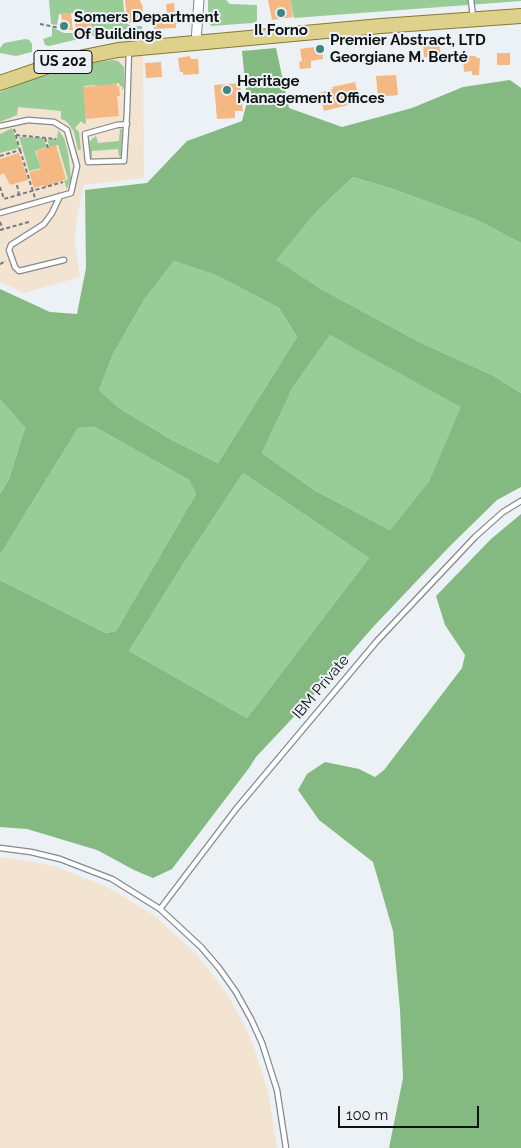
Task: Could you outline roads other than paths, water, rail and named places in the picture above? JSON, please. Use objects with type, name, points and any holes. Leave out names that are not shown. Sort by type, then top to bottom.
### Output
[{"type":"main road","name":"US 202","points":[[0,83],[90,55],[129,49],[521,16]]},
{"type":"street","points":[[196,42],[199,0]]},
{"type":"lane","points":[[471,0],[473,19]]},
{"type":"lane","points":[[126,124],[85,134],[88,162],[124,161],[126,124],[129,49]]},
{"type":"lane","points":[[0,126],[28,120],[54,122],[66,130],[77,166],[71,193],[0,213]]},
{"type":"lane","points":[[60,196],[44,224],[11,244],[9,250],[19,271],[64,260]]},
{"type":"lane","name":"IBM Private","points":[[160,909],[236,809],[377,642],[475,537],[503,512],[521,501]]},
{"type":"lane","points":[[0,848],[31,852],[87,868],[129,889],[160,909],[201,947],[220,968],[252,1019],[277,1090],[286,1148]]},
{"type":"place","name":"Il Forno","points":[[281,13]]},
{"type":"place","name":"Somers Department Of Buildings","points":[[64,26]]},
{"type":"place","name":"Premier Abstract, LTD Georgiane M. Berté","points":[[320,49]]},
{"type":"place","name":"Heritage Management Offices","points":[[227,90]]}]
